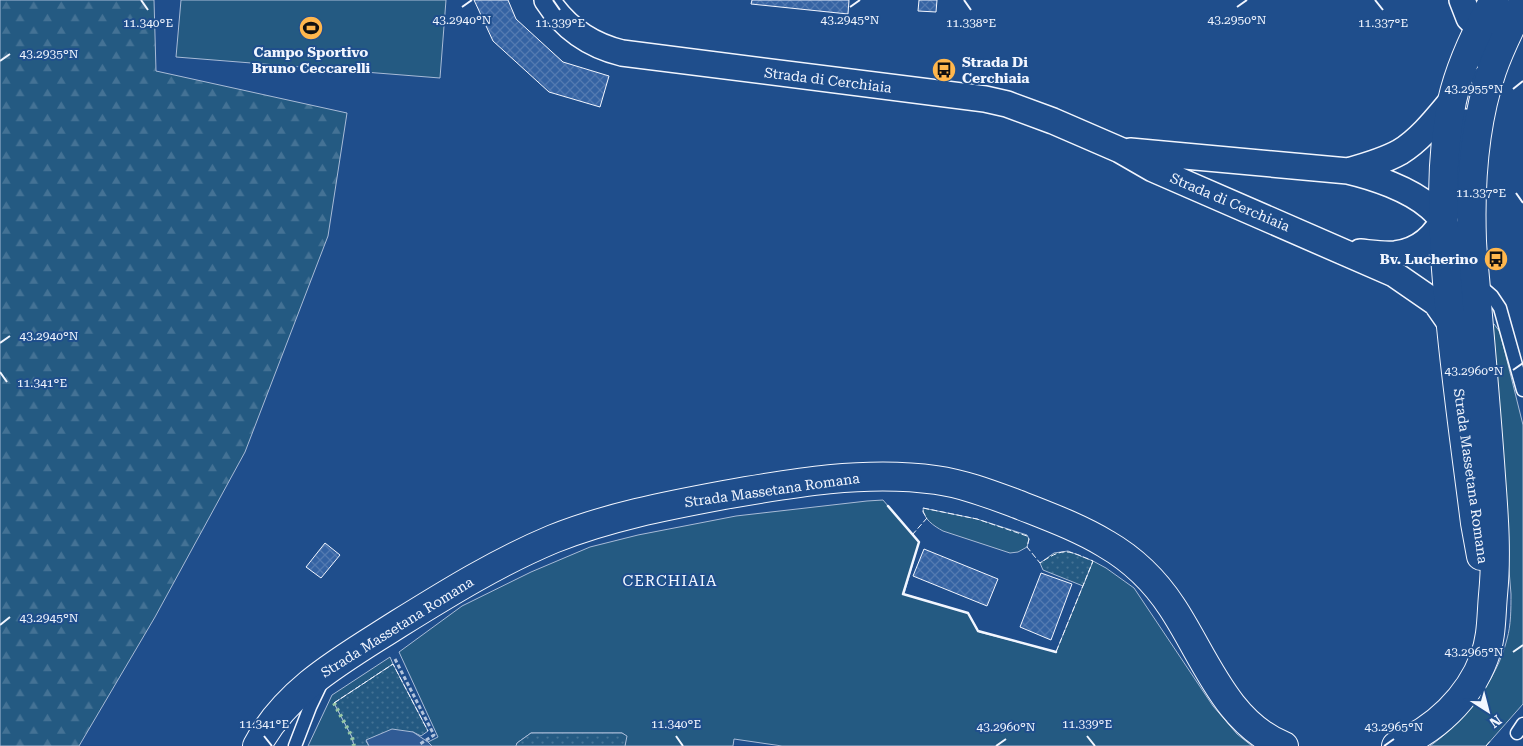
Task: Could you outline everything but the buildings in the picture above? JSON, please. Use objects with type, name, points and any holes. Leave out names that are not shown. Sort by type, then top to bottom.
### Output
[{"type":"main road","name":"Strada Massetana Romana","points":[[1493,601],[1475,523],[1450,322],[1443,223],[1444,166],[1452,99],[1463,63],[1478,27],[1511,6]]},
{"type":"main road","name":"Strada Massetana Romana","points":[[1396,746],[1438,722],[1460,699],[1479,670],[1489,641],[1492,624],[1495,546],[1489,440],[1472,241],[1475,160],[1479,125],[1511,6]]},
{"type":"main road","name":"Strada Massetana Romana","points":[[257,746],[268,728],[290,700],[327,670],[382,634],[495,567],[550,540],[606,520],[654,508],[753,490],[875,476],[936,480],[974,489],[1048,516],[1093,536],[1125,556],[1142,571],[1171,605],[1221,689],[1238,713],[1258,731],[1284,746]]},
{"type":"street","name":"Strada di Cerchiaia","points":[[547,0],[558,16],[573,30],[598,46],[616,52],[634,56],[985,99],[1031,112],[1120,150],[1154,169],[1342,250],[1404,280],[1436,303],[1450,322]]},
{"type":"street","points":[[1462,0],[1469,18],[1478,27],[1492,71]]},
{"type":"street","name":"Strada di Cerchiaia","points":[[1342,250],[1397,254],[1423,243],[1443,223],[1451,204],[1456,184],[1470,100],[1482,81],[1492,71]]},
{"type":"street","name":"Strada di Cerchiaia","points":[[1348,171],[1389,157],[1410,145],[1431,125],[1452,99]]},
{"type":"street","name":"Strada di Cerchiaia","points":[[1120,150],[1348,171],[1379,180],[1420,200],[1434,210],[1457,249],[1478,425],[1489,440]]},
{"type":"lane","points":[[1476,282],[1492,296],[1500,308],[1523,390]]},
{"type":"lane","points":[[295,746],[327,670]]},
{"type":"path","points":[[382,634],[434,735],[420,744]]},
{"type":"green space","points":[[0,0],[154,0],[156,71],[347,113],[328,236],[245,452],[155,617],[79,746],[0,746]]},
{"type":"green space","name":"Campo Sportivo Bruno Ceccarelli","points":[[181,0],[446,0],[440,78],[176,57]]},
{"type":"green space","points":[[1494,324],[1500,332],[1523,425],[1523,704],[1486,746],[1430,746],[1455,725],[1478,699],[1496,670],[1509,628],[1511,594],[1489,331],[1490,326]]},
{"type":"green space","points":[[883,500],[919,542],[904,594],[968,613],[979,632],[1056,652],[1093,561],[1106,568],[1134,588],[1213,706],[1237,734],[1252,746],[782,746],[734,739],[733,746],[625,746],[626,736],[622,733],[531,733],[517,743],[516,746],[432,746],[428,742],[438,737],[399,652],[462,606],[531,572],[590,547],[638,535],[736,516]]},
{"type":"green space","points":[[923,508],[977,519],[1027,535],[1029,539],[1027,547],[1018,552],[1010,553],[943,531],[927,519]]},
{"type":"green space","points":[[1068,551],[1093,561],[1083,586],[1043,570],[1040,563],[1054,553]]},
{"type":"green space","points":[[390,657],[393,664],[334,703],[352,737],[354,746],[308,746],[332,695]]},
{"type":"green space","points":[[393,664],[428,731],[421,736],[413,732],[366,741],[369,746],[354,746],[352,737],[334,703]]},
{"type":"green space","points":[[531,733],[622,733],[627,736],[625,746],[516,746],[517,743]]},
{"type":"shaded area","points":[[392,729],[413,732],[432,746],[369,746],[366,740]]},
{"type":"hedge","points":[[334,703],[352,737],[354,746]]},
{"type":"fence","points":[[912,535],[927,518],[923,508],[977,519],[1027,536],[1029,539],[1027,547],[1040,563],[1060,552],[1077,554],[1093,561],[1056,652]]},
{"type":"fence","points":[[334,703],[393,664],[428,731]]},
{"type":"fence","points":[[1486,746],[1491,740]]},
{"type":"wall","points":[[888,506],[919,542],[903,594],[968,613],[978,631],[1056,652]]},
{"type":"place","name":"Campo Sportivo Bruno Ceccarelli","points":[[311,28]]},
{"type":"place","name":"Strada Di Cerchiaia","points":[[944,70]]},
{"type":"place","name":"Bv. Lucherino","points":[[1496,259]]},
{"type":"district","name":"CERCHIAIA","points":[[670,581]]}]
